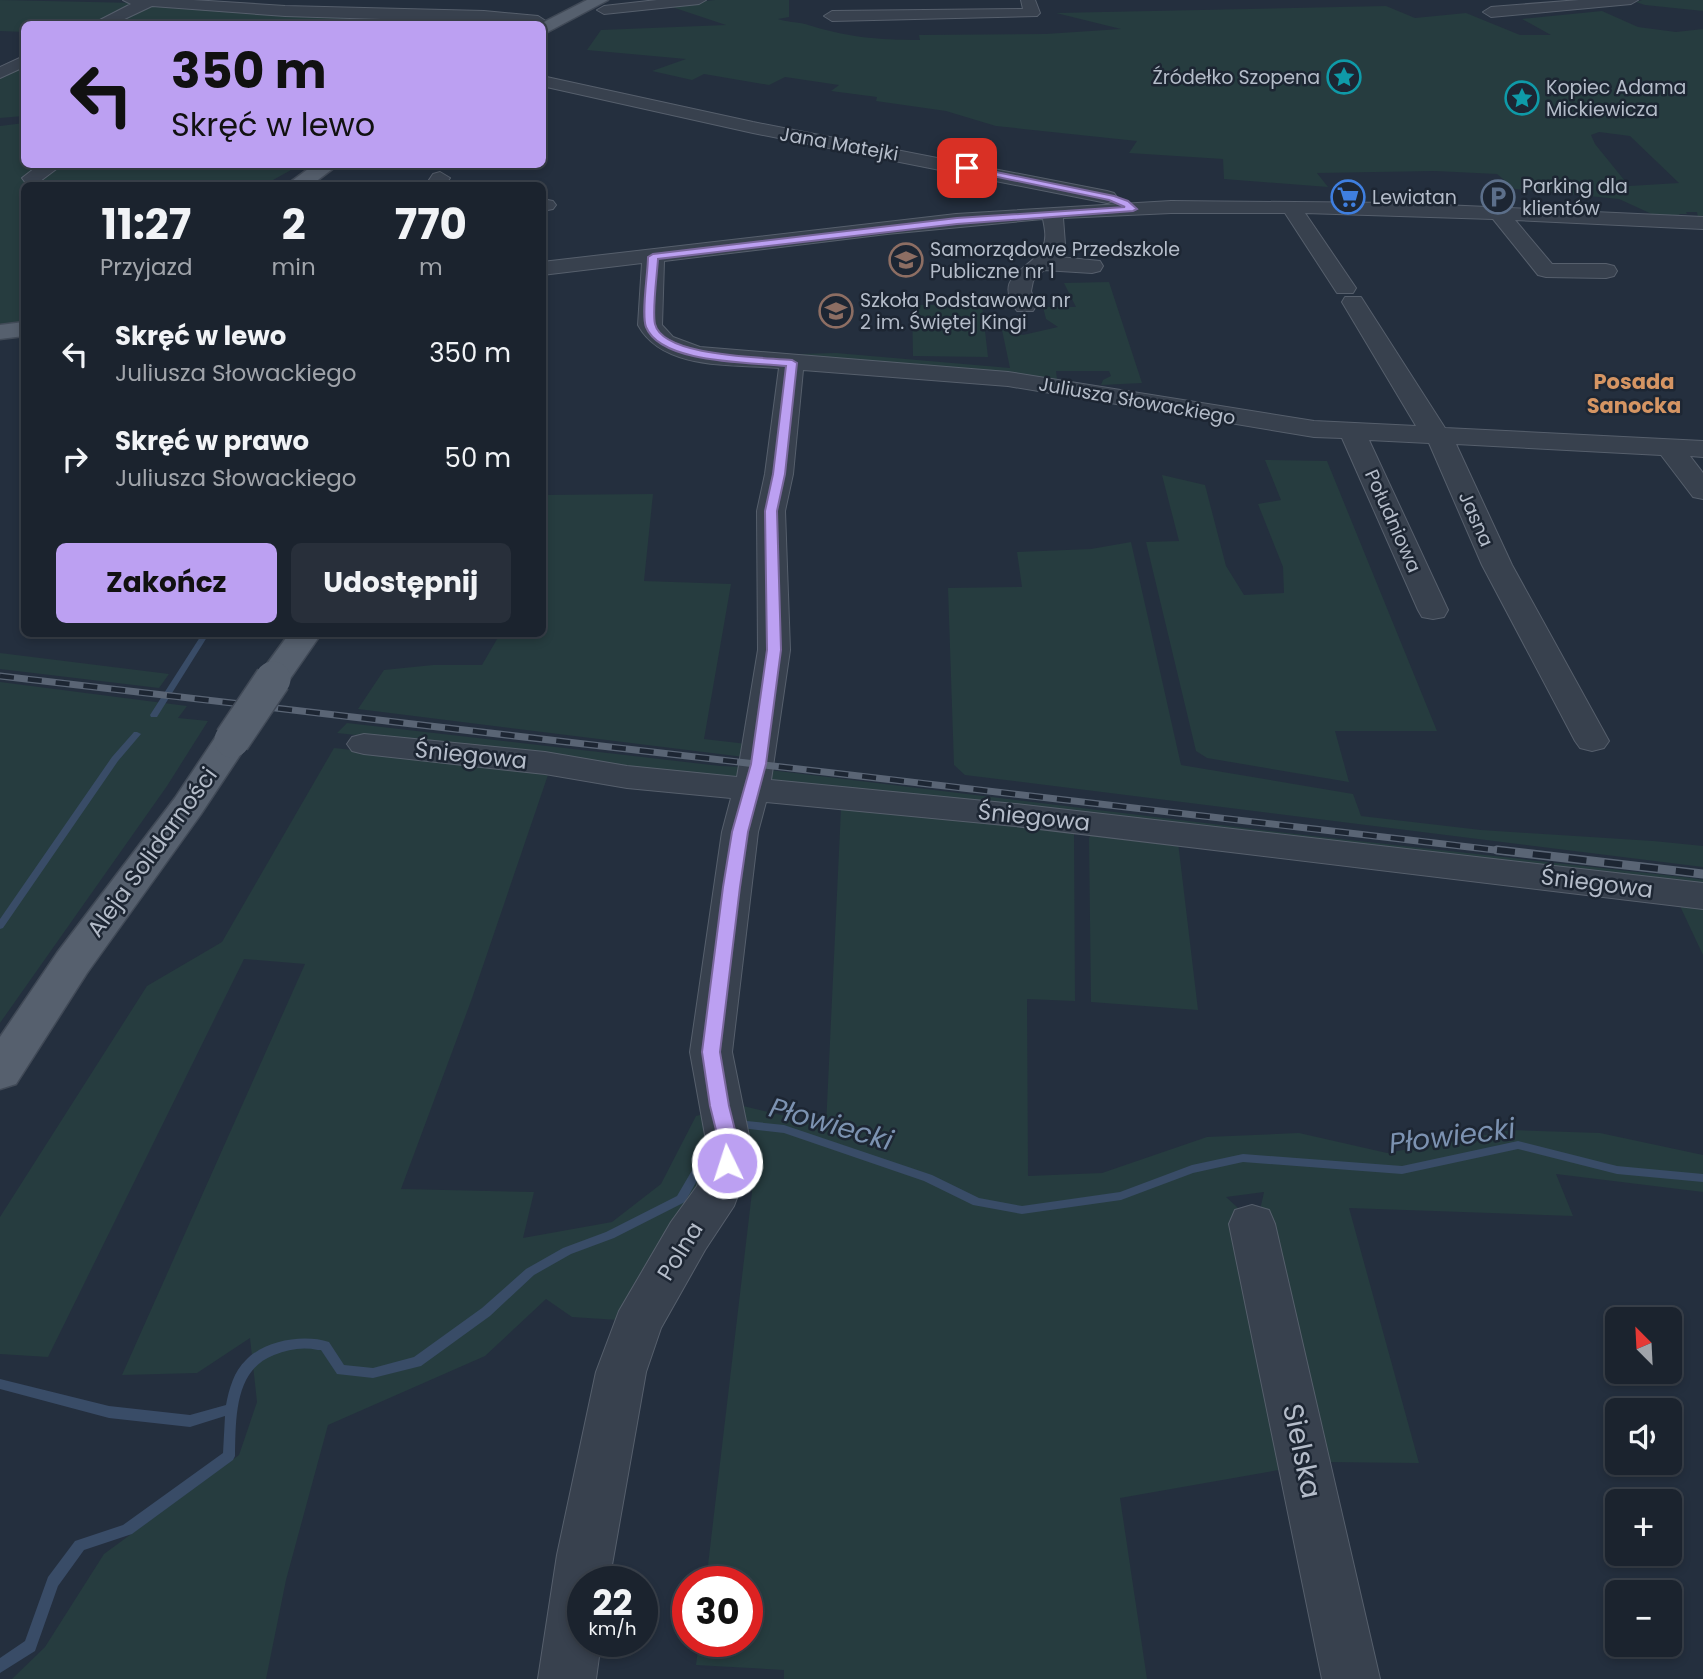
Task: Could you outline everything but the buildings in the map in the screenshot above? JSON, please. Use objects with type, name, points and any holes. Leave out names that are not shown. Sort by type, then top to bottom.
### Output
[{"type":"main road","points":[[546,22],[583,0]]},
{"type":"main road","points":[[546,23],[570,13],[602,5]]},
{"type":"main road","points":[[301,182],[323,168]]},
{"type":"main road","points":[[318,182],[340,168]]},
{"type":"main road","points":[[0,332],[21,329]]},
{"type":"main road","points":[[0,339],[21,336]]},
{"type":"main road","name":"Aleja Solidarności","points":[[0,1072],[72,963],[188,806],[303,637]]},
{"type":"street","points":[[130,0],[317,12],[417,14],[488,21]]},
{"type":"street","points":[[417,14],[432,0]]},
{"type":"street","points":[[602,5],[699,0]]},
{"type":"street","points":[[832,16],[1032,13],[1028,0]]},
{"type":"street","points":[[1491,12],[1631,0]]},
{"type":"street","points":[[109,21],[150,1]]},
{"type":"street","points":[[280,21],[306,17],[317,12]]},
{"type":"street","points":[[169,19],[185,15],[205,15],[250,21]]},
{"type":"street","points":[[2,70],[21,62]]},
{"type":"street","name":"Jana Matejki","points":[[546,82],[695,118],[901,155],[1111,198],[1125,202],[1133,209]]},
{"type":"street","points":[[32,177],[47,168]]},
{"type":"street","points":[[546,269],[957,221],[1133,209],[1292,208],[1499,213],[1703,223]]},
{"type":"street","name":"Jasna","points":[[1292,208],[1431,429],[1440,437],[1497,565],[1592,741]]},
{"type":"street","points":[[1025,306],[1020,288],[1024,277],[1049,257],[1058,234],[1052,213]]},
{"type":"street","points":[[1499,213],[1546,270],[1606,271]]},
{"type":"street","name":"Juliusza Słowackiego","points":[[653,257],[650,325],[660,340],[670,346],[701,354],[1007,379],[1266,423],[1353,433],[1703,449]]},
{"type":"street","points":[[1042,264],[1092,266]]},
{"type":"street","name":"Polna","points":[[567,1679],[584,1555],[621,1372],[637,1326],[655,1291],[718,1192],[724,1126],[711,1052],[712,1040],[740,832],[758,764],[774,650],[771,511],[779,474],[792,363]]},
{"type":"street","name":"Południowa","points":[[1353,433],[1433,610]]},
{"type":"street","points":[[1668,446],[1703,491]]},
{"type":"street","name":"Śniegowa","points":[[365,744],[545,763],[627,777],[1015,815],[1703,896]]},
{"type":"street","name":"Sielska","points":[[1252,1224],[1351,1679]]},
{"type":"green space","points":[[0,0],[136,3],[99,21],[21,21],[21,32],[0,31]]},
{"type":"green space","points":[[715,0],[789,0],[789,17],[778,19],[848,35],[904,40],[920,40],[919,35],[1046,34],[1121,29],[1056,13],[1386,6],[1415,18],[1466,13],[1520,35],[1551,35],[1522,19],[1602,11],[1638,27],[1676,32],[1703,29],[1703,218],[1698,217],[1697,212],[1686,212],[1687,214],[1679,214],[1680,216],[1654,215],[1619,199],[1515,189],[1497,174],[1435,171],[1317,173],[1328,187],[1224,179],[1223,159],[1129,153],[1137,141],[996,126],[946,111],[876,101],[877,97],[831,91],[839,85],[785,77],[769,85],[704,74],[692,80],[652,71],[686,59],[587,50],[601,30],[726,25],[666,5]],"holes":[[[1599,132],[1630,136],[1679,183],[1629,186],[1595,144],[1591,135]]]},
{"type":"green space","points":[[1703,0],[1703,11],[1636,2]]},
{"type":"green space","points":[[155,5],[474,21],[120,21]]},
{"type":"green space","points":[[21,68],[21,116],[0,118],[0,78]]},
{"type":"green space","points":[[21,123],[21,168],[295,168],[273,180],[21,182],[21,323],[0,325],[0,126]]},
{"type":"green space","points":[[1109,282],[1142,383],[1101,385],[1103,380],[1111,376],[1109,371],[1056,371],[1057,379],[1074,383],[802,358],[799,354],[836,353],[1010,368],[1002,330],[1023,335],[1058,327],[1046,319],[1043,307],[1076,307],[1064,283]]},
{"type":"green space","points":[[912,305],[982,305],[988,357],[913,356]]},
{"type":"green space","points":[[1265,460],[1327,461],[1437,731],[1335,731],[1349,782],[1207,758],[1196,751],[1146,542],[1179,541],[1162,475],[1205,485],[1226,566],[1244,595],[1284,593],[1283,567],[1258,504],[1281,500]]},
{"type":"green space","points":[[653,494],[644,581],[731,584],[704,739],[747,744],[744,757],[358,709],[384,670],[433,665],[482,665],[498,637],[546,637],[546,495]]},
{"type":"green space","points":[[1131,542],[1181,765],[1353,794],[1361,816],[1481,830],[1703,846],[1703,867],[965,775],[954,765],[948,588],[1022,587],[1017,552],[1091,549]]},
{"type":"green space","points":[[0,653],[169,674],[159,688],[0,669]]},
{"type":"green space","points":[[0,682],[187,706],[178,718],[208,721],[167,786],[0,1023]]},
{"type":"green space","points":[[347,723],[745,767],[743,777],[726,783],[449,745],[337,733]]},
{"type":"green space","points":[[334,748],[549,772],[471,1001],[401,1189],[534,1192],[523,1238],[612,1222],[661,1184],[696,1116],[708,1113],[718,1159],[618,1320],[572,1317],[546,1299],[485,1356],[328,1425],[286,1580],[266,1679],[12,1679],[45,1647],[104,1554],[239,1455],[257,1402],[250,1338],[197,1373],[122,1375],[305,964],[244,959],[48,1357],[0,1354],[0,1217],[147,986],[222,942]]},
{"type":"green space","points":[[770,770],[1295,834],[1692,878],[1703,880],[1703,888],[790,787],[771,779]]},
{"type":"green space","points":[[841,809],[1067,828],[1074,834],[1075,1001],[1027,999],[1028,1176],[1102,1173],[1207,1137],[1299,1133],[1387,1153],[1512,1130],[1600,1133],[1703,1155],[1703,1192],[1556,1174],[1573,1216],[1349,1208],[1419,1463],[1323,1462],[1259,1215],[1264,1192],[1226,1197],[1238,1208],[1290,1468],[1120,1498],[1147,1679],[784,1679],[784,1670],[696,1665],[697,1657],[763,1657],[763,1566],[708,1566],[752,1192],[739,1105],[826,1126]]},
{"type":"green space","points":[[1092,832],[1178,842],[1198,1010],[1091,1002],[1089,838]]},
{"type":"green space","points":[[1680,906],[1703,908],[1703,955]]},
{"type":"waterway","points":[[154,715],[203,637]]},
{"type":"waterway","points":[[0,926],[115,759],[137,734]]},
{"type":"waterway","name":"Płowiecki","points":[[737,1124],[784,1129],[928,1178],[977,1202],[1022,1210],[1121,1196],[1192,1169],[1243,1158],[1402,1170],[1518,1145],[1617,1170],[1703,1178]]},
{"type":"waterway","name":"Płowiecki","points":[[0,1666],[30,1646],[53,1582],[80,1545],[127,1530],[229,1456],[235,1391],[249,1364],[262,1354],[307,1343],[325,1346],[341,1370],[373,1373],[417,1362],[486,1312],[530,1272],[567,1251],[610,1235],[681,1199],[699,1168],[711,1134]]},
{"type":"waterway","points":[[0,1384],[109,1412],[190,1421],[230,1409]]},
{"type":"railway","points":[[0,676],[1512,852]]},
{"type":"railway","points":[[1497,850],[1703,874]]},
{"type":"place","name":"Źródełko Szopena","points":[[1344,77]]},
{"type":"place","name":"Kopiec Adama Mickiewicza","points":[[1522,98]]},
{"type":"place","name":"Lewiatan","points":[[1348,197]]},
{"type":"place","name":"Parking dla klientów","points":[[1498,197]]},
{"type":"place","name":"Samorządowe Przedszkole Publiczne nr 1","points":[[906,260]]},
{"type":"place","name":"Szkoła Podstawowa nr 2 im. Świętej Kingi","points":[[836,311]]},
{"type":"district","name":"Posada Sanocka","points":[[1634,393]]},
{"type":"route","points":[[727,1163],[729,1146],[719,1106],[711,1052],[740,832],[758,764],[774,650],[771,511],[779,474],[792,363],[701,354],[684,351],[660,340],[650,325],[653,257],[957,221],[1133,209],[1129,204],[1111,198],[967,168]]}]
